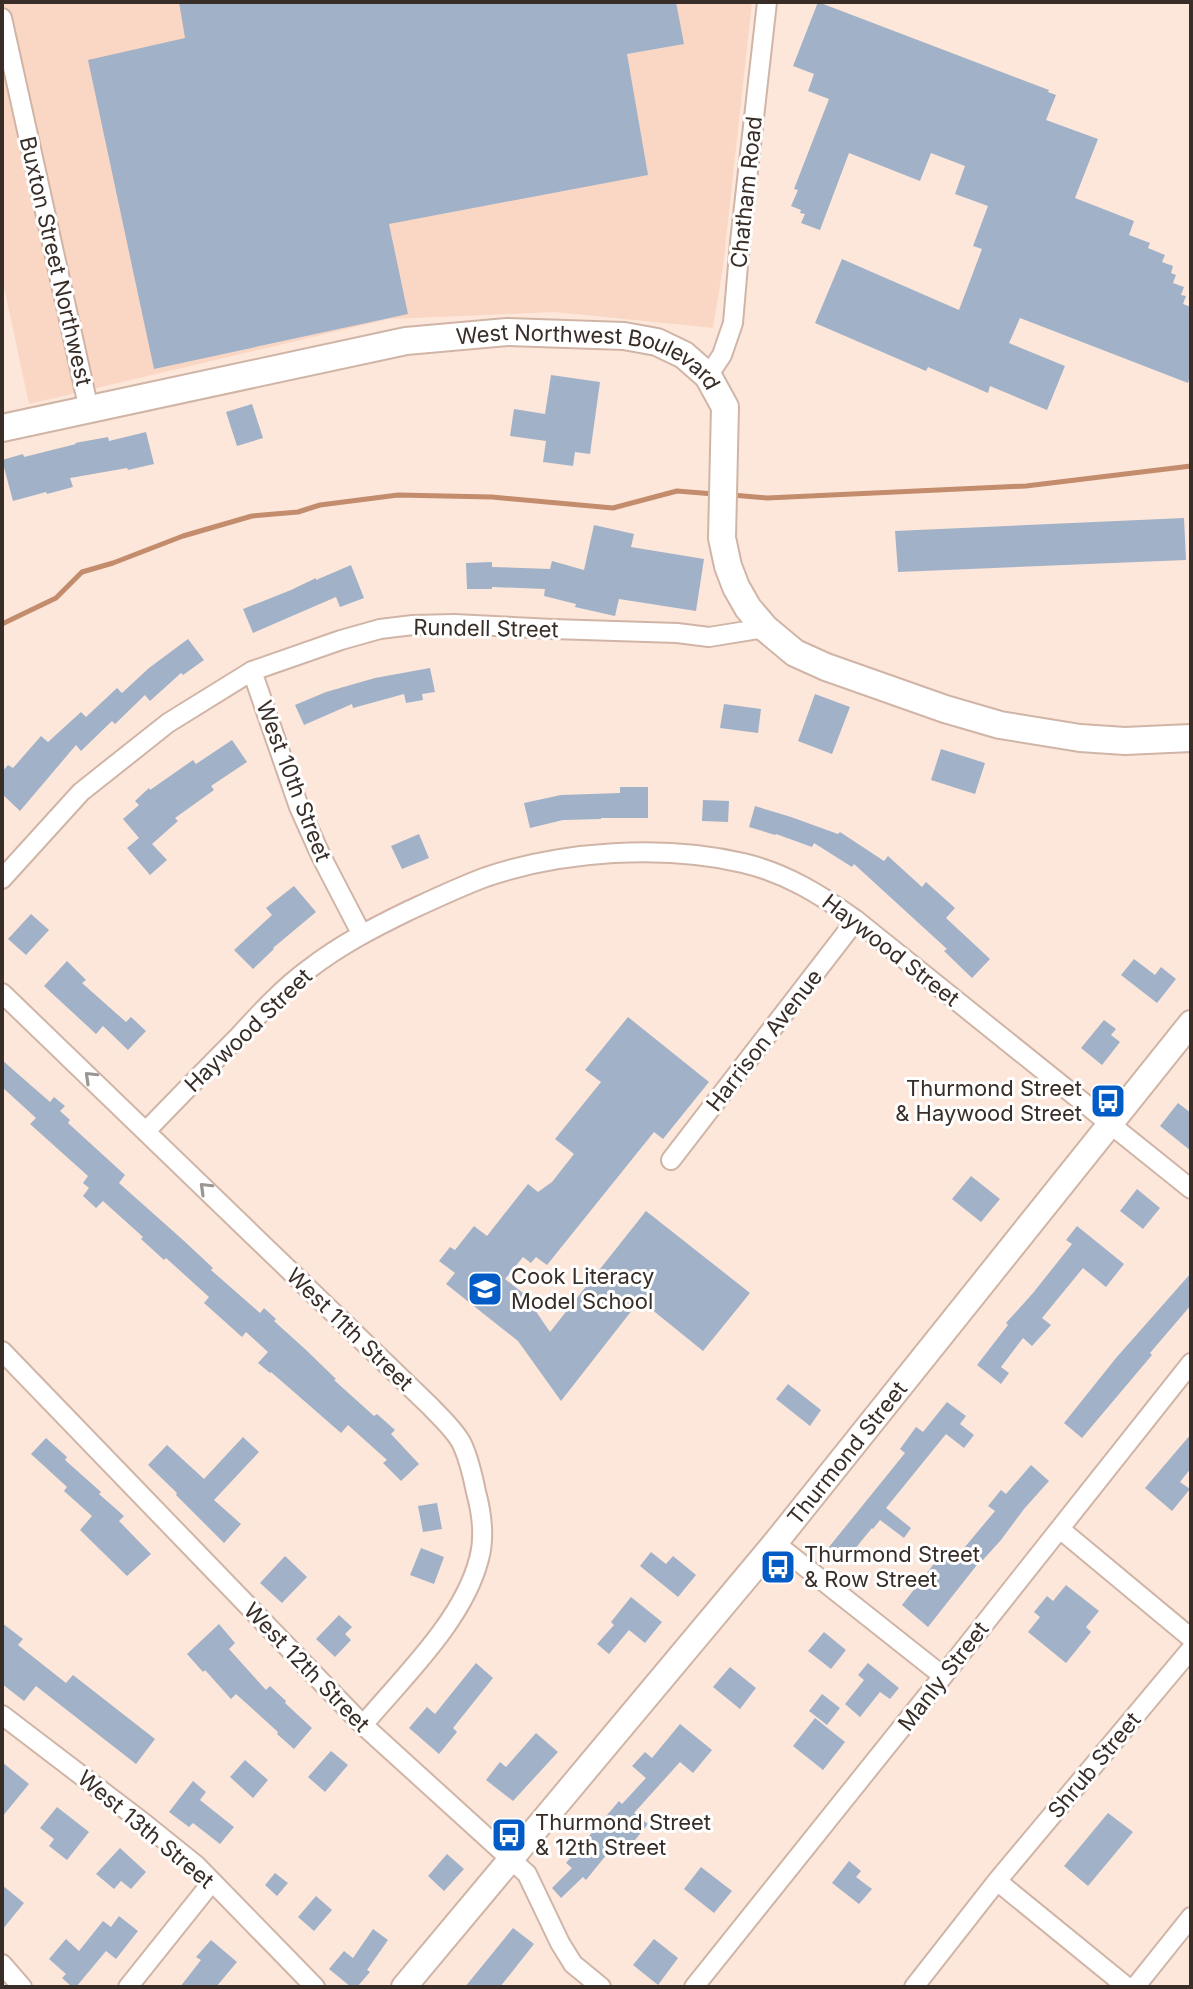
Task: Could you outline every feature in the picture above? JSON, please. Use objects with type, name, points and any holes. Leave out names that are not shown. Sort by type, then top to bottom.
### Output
[{"type":"main road","name":"West Northwest Boulevard","points":[[2,428],[390,343],[507,332],[624,336],[657,342],[684,355],[708,376],[725,407],[722,538],[728,566],[748,608],[765,628],[795,653],[945,709],[1000,725],[1080,738],[1125,741],[1191,738]]},
{"type":"street","name":"Chatham Road","points":[[708,376],[722,355],[733,323],[767,2]]},
{"type":"street","name":"Buxton Street Northwest","points":[[2,18],[89,410]]},
{"type":"street","name":"Rundell Street","points":[[2,879],[81,792],[168,723],[252,671],[341,640],[380,629],[413,625],[677,633],[709,637],[765,628]]},
{"type":"street","name":"West 10th Street","points":[[252,671],[299,807],[361,933]]},
{"type":"street","name":"Haywood Street","points":[[146,1131],[273,1000],[308,969],[361,933],[458,888],[488,876],[528,866],[565,859],[627,854],[699,856],[744,863],[817,892],[1191,1189]]},
{"type":"street","name":"Harrison Avenue","points":[[671,1160],[856,920]]},
{"type":"street","name":"West 11th Street","points":[[2,993],[431,1407],[462,1444],[473,1476],[483,1532],[480,1557],[472,1581],[432,1643],[363,1725]]},
{"type":"street","name":"Thurmond Street","points":[[404,1987],[775,1543],[1191,1023]]},
{"type":"street","name":"West 12th Street","points":[[2,1351],[363,1725],[527,1874],[573,1964],[601,1987]]},
{"type":"street","name":"Manly Street","points":[[694,1987],[1191,1363]]},
{"type":"street","points":[[1060,1529],[1191,1638]]},
{"type":"street","points":[[775,1543],[943,1676]]},
{"type":"street","name":"Shrub Street","points":[[997,1881],[1191,1649]]},
{"type":"street","name":"West 13th Street","points":[[2,1715],[196,1865],[315,1987]]},
{"type":"street","points":[[914,1987],[997,1881],[1127,1987]]},
{"type":"street","points":[[128,1987],[212,1882]]},
{"type":"street","points":[[1135,1987],[1191,1917]]},
{"type":"street","points":[[2,1964],[22,1987]]},
{"type":"shaded area","points":[[2,2],[752,2],[723,267],[713,328],[555,312],[389,319],[29,404],[2,278]]},
{"type":"building","points":[[179,2],[676,2],[684,44],[627,54],[648,175],[389,224],[408,314],[154,369],[88,60],[185,38]]},
{"type":"building","points":[[818,2],[1056,95],[1046,120],[1098,139],[1075,198],[1134,221],[1129,235],[1150,243],[1148,248],[1165,255],[1162,262],[1173,266],[1171,273],[1176,275],[1173,283],[1184,287],[1181,295],[1186,296],[1183,304],[1191,307],[1191,374],[1188,383],[1020,318],[1009,343],[1065,366],[1047,410],[990,386],[988,393],[928,367],[926,371],[815,323],[842,259],[959,310],[982,249],[973,246],[988,206],[955,194],[965,166],[931,153],[920,181],[849,153],[820,230],[801,223],[805,214],[791,206],[798,190],[794,189],[829,99],[808,91],[814,74],[793,66]]},
{"type":"building","points":[[551,375],[600,382],[590,454],[575,452],[573,466],[543,462],[546,441],[510,436],[514,409],[545,414]]},
{"type":"building","points":[[252,404],[263,438],[237,446],[226,412]]},
{"type":"building","points":[[146,432],[154,464],[70,478],[73,487],[13,501],[2,460],[75,443],[108,437],[109,441]]},
{"type":"building","points":[[1184,518],[1186,560],[898,572],[895,531]]},
{"type":"building","points":[[594,525],[634,534],[631,547],[704,559],[696,611],[619,599],[615,616],[544,596],[545,589],[467,589],[466,563],[492,562],[492,567],[550,569],[552,561],[584,570]]},
{"type":"building","points":[[351,565],[364,598],[340,607],[336,597],[253,633],[243,609]]},
{"type":"building","points":[[188,639],[204,660],[183,675],[181,673],[150,701],[145,695],[81,751],[76,745],[20,811],[2,794],[2,772],[8,765],[13,768],[41,736],[48,742],[81,712],[86,717],[117,688],[122,693]]},
{"type":"building","points":[[430,668],[435,692],[422,694],[423,700],[406,703],[404,694],[353,708],[352,704],[304,725],[295,705],[326,692],[375,678]]},
{"type":"building","points":[[815,694],[850,707],[832,754],[798,741]]},
{"type":"building","points":[[724,704],[761,709],[758,733],[720,728]]},
{"type":"building","points":[[232,740],[247,762],[211,786],[214,790],[175,818],[178,821],[152,844],[167,860],[150,875],[127,848],[139,838],[123,819],[139,805],[135,801],[149,788],[193,760],[196,764]]},
{"type":"building","points":[[941,749],[985,763],[975,794],[931,780]]},
{"type":"building","points":[[620,787],[648,787],[648,818],[563,820],[530,828],[524,803],[561,795],[620,793]]},
{"type":"building","points":[[703,800],[729,801],[728,822],[702,821]]},
{"type":"building","points":[[755,806],[838,834],[840,832],[884,861],[888,856],[922,887],[926,882],[955,908],[946,918],[990,959],[972,978],[944,951],[947,949],[854,864],[852,867],[814,843],[812,847],[749,827]]},
{"type":"building","points":[[419,834],[429,858],[402,869],[391,846]]},
{"type":"building","points":[[294,886],[316,912],[253,969],[234,950],[272,915],[266,908]]},
{"type":"building","points":[[31,914],[49,930],[26,955],[8,939]]},
{"type":"building","points":[[1134,959],[1155,975],[1161,967],[1176,979],[1157,1003],[1121,975]]},
{"type":"building","points":[[67,961],[86,980],[82,983],[126,1022],[131,1017],[146,1031],[128,1050],[103,1026],[96,1034],[44,986]]},
{"type":"building","points":[[628,1017],[709,1082],[663,1139],[654,1132],[547,1265],[536,1257],[531,1263],[523,1257],[505,1279],[524,1294],[550,1332],[646,1211],[750,1293],[703,1351],[640,1300],[561,1401],[518,1341],[446,1284],[455,1273],[439,1261],[450,1247],[455,1250],[474,1226],[487,1236],[528,1184],[538,1192],[552,1182],[574,1154],[555,1139],[601,1082],[585,1070]]},
{"type":"building","points":[[1104,1020],[1116,1029],[1111,1035],[1120,1042],[1102,1065],[1081,1048]]},
{"type":"building","points":[[2,1060],[50,1102],[54,1097],[65,1106],[60,1111],[70,1120],[68,1123],[125,1175],[119,1183],[260,1313],[264,1308],[374,1416],[377,1414],[395,1430],[391,1434],[419,1464],[401,1481],[383,1463],[387,1460],[348,1425],[341,1433],[258,1363],[268,1352],[246,1332],[242,1337],[204,1303],[209,1297],[166,1258],[164,1260],[103,1201],[96,1208],[83,1196],[89,1188],[83,1183],[88,1176],[30,1124],[36,1118],[2,1087]]},
{"type":"building","points":[[1178,1103],[1191,1113],[1191,1151],[1160,1126]]},
{"type":"building","points":[[971,1176],[1000,1199],[981,1222],[952,1199]]},
{"type":"building","points":[[1137,1189],[1160,1208],[1143,1229],[1120,1211]]},
{"type":"building","points":[[1077,1226],[1124,1264],[1106,1287],[1083,1268],[1042,1318],[1051,1325],[1032,1346],[1023,1338],[1001,1367],[1009,1373],[1001,1384],[977,1365],[1008,1325],[1006,1323],[1072,1244],[1066,1240]]},
{"type":"building","points":[[1191,1273],[1191,1305],[1082,1438],[1064,1423]]},
{"type":"building","points":[[788,1384],[821,1410],[810,1426],[776,1399]]},
{"type":"building","points":[[947,1402],[966,1416],[960,1424],[974,1435],[964,1448],[946,1434],[886,1508],[911,1528],[904,1538],[880,1520],[845,1561],[829,1547],[905,1453],[900,1449],[916,1427],[923,1432]]},
{"type":"building","points":[[1191,1434],[1191,1468],[1180,1482],[1190,1489],[1172,1511],[1145,1488]]},
{"type":"building","points":[[243,1437],[259,1452],[214,1500],[241,1524],[224,1543],[148,1465],[167,1445],[204,1479]]},
{"type":"building","points":[[46,1438],[124,1516],[119,1521],[151,1554],[127,1576],[80,1530],[92,1516],[64,1491],[67,1487],[31,1454]]},
{"type":"building","points":[[1031,1465],[1049,1481],[928,1627],[902,1605],[943,1552],[954,1560],[995,1511],[988,1506],[1001,1490],[1006,1494]]},
{"type":"building","points":[[437,1503],[442,1529],[423,1532],[418,1506]]},
{"type":"building","points":[[421,1548],[444,1557],[434,1584],[410,1575]]},
{"type":"building","points":[[651,1552],[666,1564],[673,1556],[696,1575],[678,1597],[640,1566]]},
{"type":"building","points":[[285,1556],[307,1577],[282,1603],[260,1583]]},
{"type":"building","points":[[1066,1585],[1099,1611],[1086,1627],[1091,1632],[1066,1663],[1028,1632],[1040,1617],[1034,1612],[1047,1596],[1053,1601]]},
{"type":"building","points":[[631,1597],[662,1622],[645,1643],[629,1630],[609,1654],[597,1644],[614,1625],[611,1622]]},
{"type":"building","points":[[339,1615],[352,1627],[345,1634],[351,1640],[335,1657],[316,1639]]},
{"type":"building","points":[[2,1623],[23,1639],[18,1645],[66,1683],[73,1675],[155,1739],[136,1764],[36,1686],[24,1701],[2,1684]]},
{"type":"building","points":[[219,1624],[235,1643],[229,1649],[266,1690],[270,1686],[312,1728],[294,1749],[236,1694],[231,1699],[187,1654]]},
{"type":"building","points":[[824,1632],[846,1650],[831,1669],[808,1651]]},
{"type":"building","points":[[476,1663],[493,1678],[453,1728],[457,1732],[439,1754],[409,1728],[427,1707],[435,1714]]},
{"type":"building","points":[[868,1663],[899,1688],[890,1699],[880,1692],[860,1717],[845,1704],[864,1680],[858,1675]]},
{"type":"building","points":[[730,1667],[756,1688],[740,1709],[713,1687]]},
{"type":"building","points":[[822,1694],[840,1708],[827,1725],[809,1711]]},
{"type":"building","points":[[815,1718],[845,1742],[823,1770],[793,1746]]},
{"type":"building","points":[[680,1724],[712,1750],[693,1773],[680,1762],[634,1813],[648,1824],[630,1846],[620,1838],[586,1880],[583,1877],[561,1898],[552,1888],[572,1868],[566,1863],[619,1801],[622,1804],[646,1778],[632,1766],[645,1752],[652,1758]]},
{"type":"building","points":[[536,1733],[558,1752],[513,1801],[486,1780],[500,1762],[506,1767]]},
{"type":"building","points":[[331,1751],[348,1765],[325,1792],[308,1777]]},
{"type":"building","points":[[245,1760],[268,1780],[253,1798],[230,1777]]},
{"type":"building","points":[[2,1762],[29,1784],[2,1817]]},
{"type":"building","points":[[193,1781],[206,1792],[200,1800],[234,1827],[220,1844],[193,1823],[189,1827],[169,1812]]},
{"type":"building","points":[[57,1807],[89,1832],[67,1860],[49,1846],[54,1839],[40,1828]]},
{"type":"building","points":[[1108,1813],[1133,1832],[1088,1886],[1064,1866]]},
{"type":"building","points":[[120,1848],[146,1872],[131,1889],[121,1881],[114,1889],[96,1874]]},
{"type":"building","points":[[447,1854],[464,1869],[444,1891],[428,1876]]},
{"type":"building","points":[[849,1861],[861,1871],[856,1877],[872,1889],[859,1904],[832,1883]]},
{"type":"building","points":[[701,1867],[732,1891],[714,1913],[684,1889]]},
{"type":"building","points":[[275,1873],[288,1883],[277,1896],[265,1885]]},
{"type":"building","points":[[2,1885],[24,1903],[2,1930]]},
{"type":"building","points":[[316,1896],[332,1910],[314,1931],[298,1917]]},
{"type":"building","points":[[119,1916],[138,1931],[116,1959],[106,1951],[76,1987],[72,1987],[62,1978],[66,1974],[49,1959],[66,1939],[79,1951],[103,1921],[111,1927]]},
{"type":"building","points":[[513,1928],[534,1944],[500,1987],[465,1987]]},
{"type":"building","points":[[373,1929],[388,1940],[367,1970],[370,1972],[357,1987],[351,1987],[329,1969],[344,1951],[353,1958]]},
{"type":"building","points":[[654,1939],[678,1958],[658,1985],[633,1965]]},
{"type":"building","points":[[211,1940],[237,1962],[216,1987],[180,1987],[201,1960],[196,1957]]},
{"type":"waterway","points":[[732,495],[767,498],[1026,486],[1191,466]]},
{"type":"waterway","points":[[2,624],[56,598],[82,572],[183,536],[252,516],[298,512],[320,505],[398,495],[492,497],[613,508],[677,491],[714,494]]},
{"type":"place","name":"Thurmond Street & Haywood Street","points":[[1108,1101]]},
{"type":"place","name":"Cook Literacy Model School","points":[[485,1289]]},
{"type":"place","name":"Thurmond Street & Row Street","points":[[778,1567]]},
{"type":"place","name":"Thurmond Street & 12th Street","points":[[509,1835]]}]
